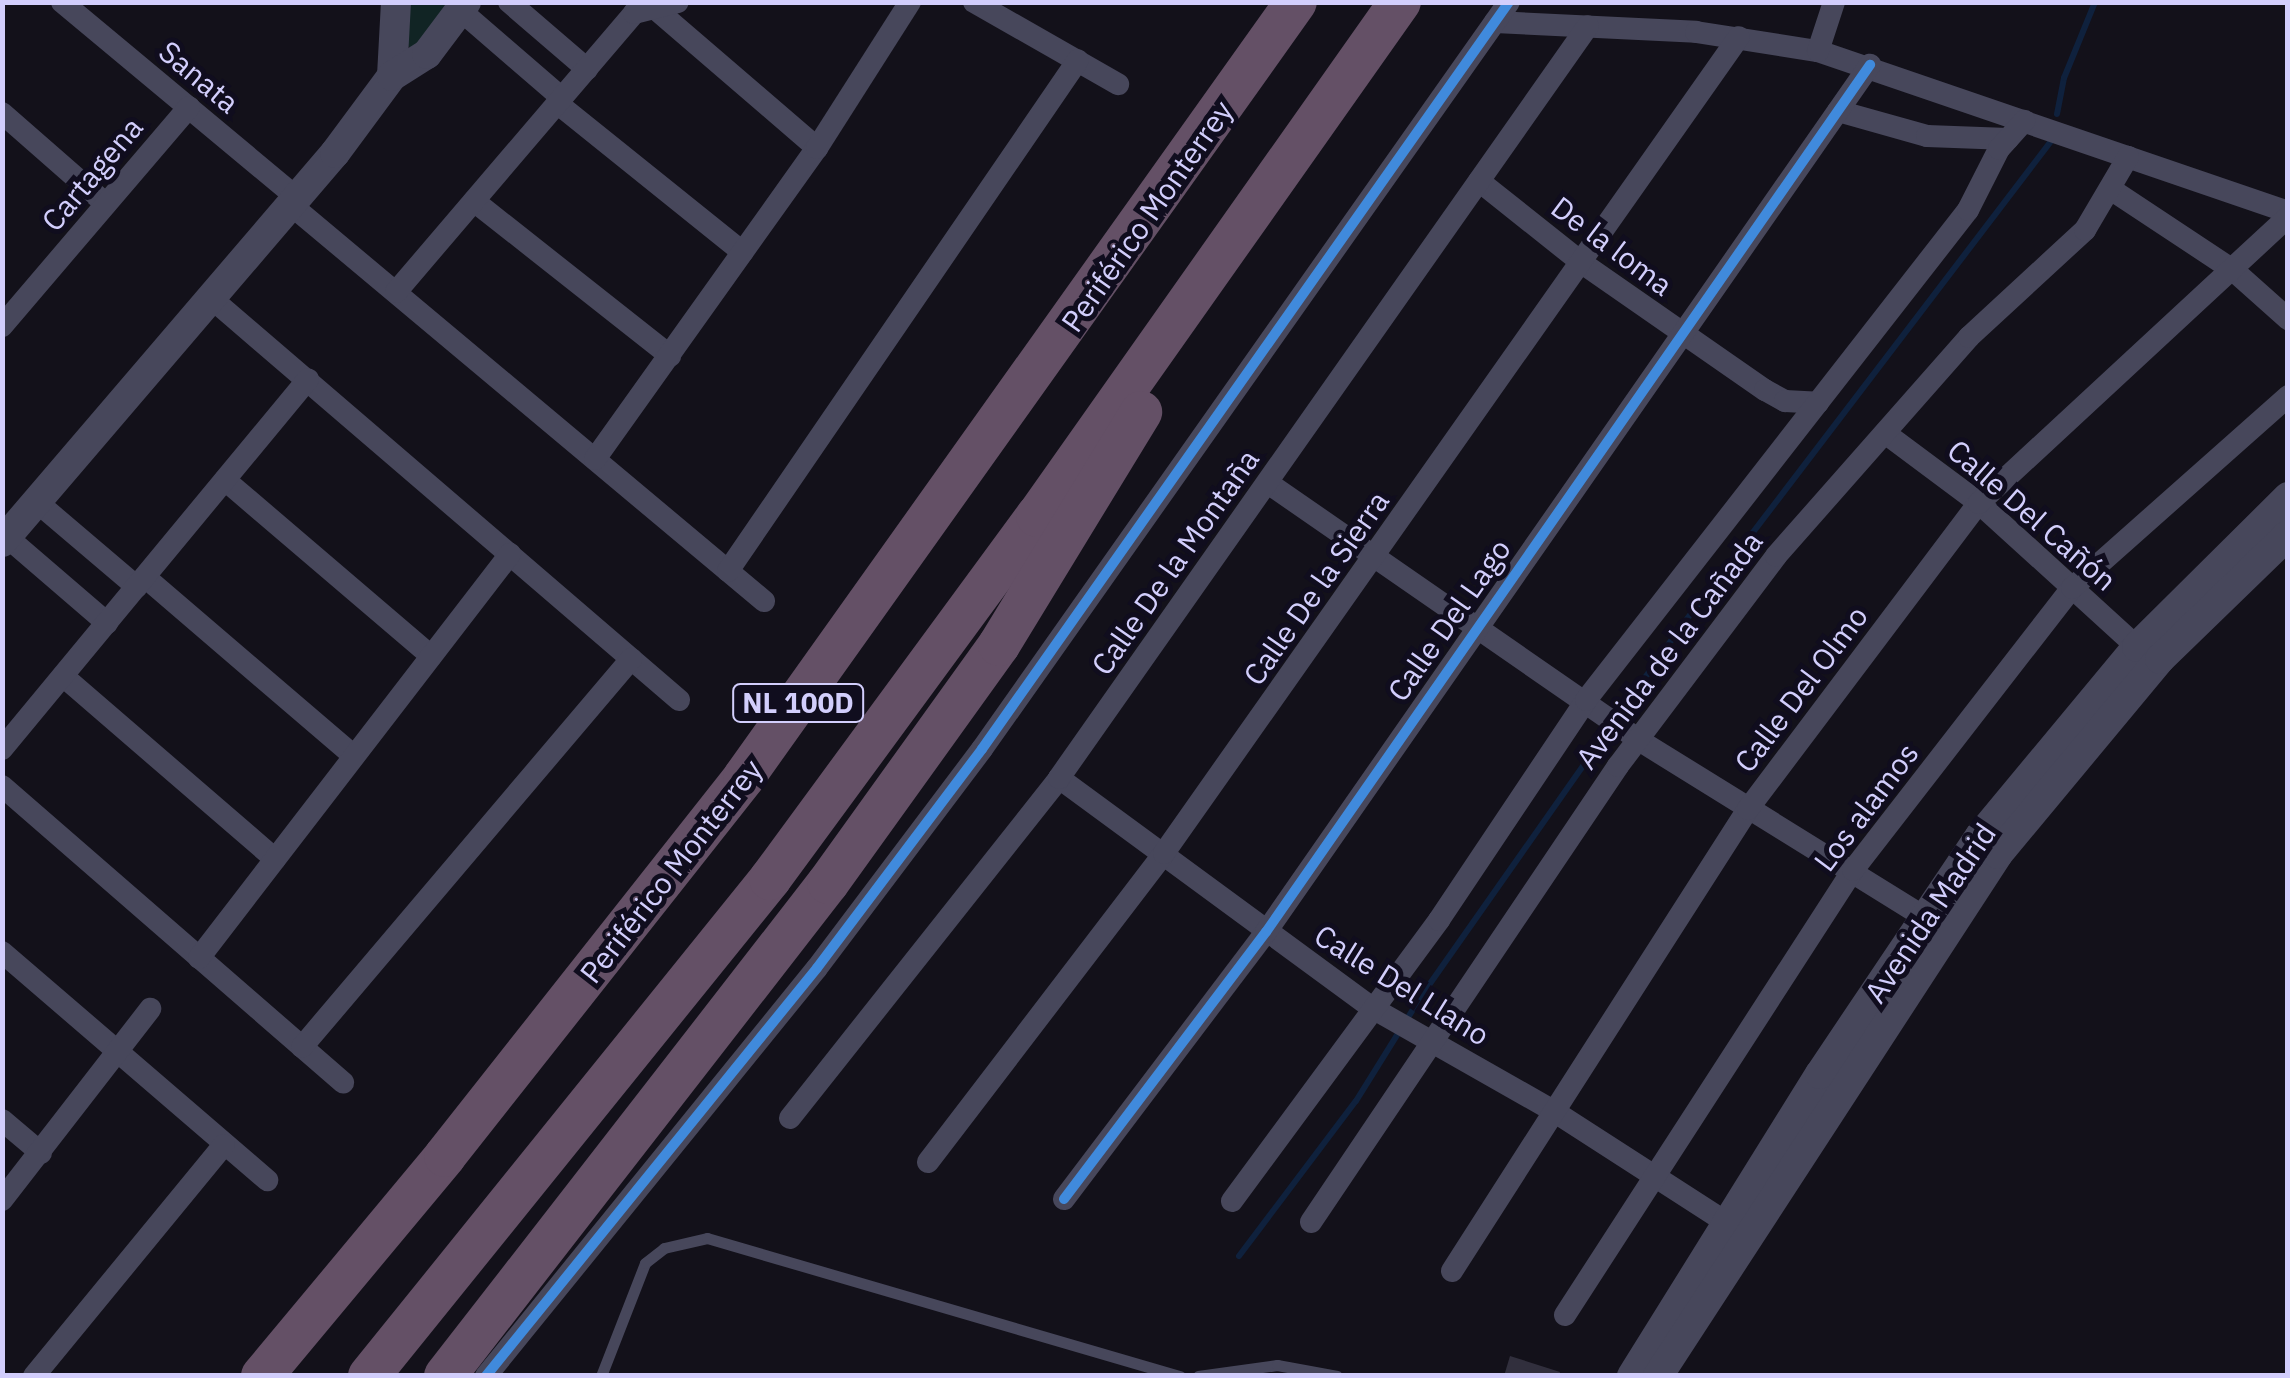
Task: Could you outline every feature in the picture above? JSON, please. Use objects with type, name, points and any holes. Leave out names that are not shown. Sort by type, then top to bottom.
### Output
[{"type":"highway","name":"Periférico Monterrey","points":[[262,1376],[542,1036],[744,777],[1296,2]]},
{"type":"highway","name":"NL 100D","points":[[369,1376],[770,879],[1209,275],[1400,2]]},
{"type":"highway","points":[[445,1376],[828,883],[999,645],[1192,324],[1209,275]]},
{"type":"street","name":"Sanata","points":[[62,2],[189,107],[396,292],[764,601]]},
{"type":"street","points":[[392,76],[396,2]]},
{"type":"street","points":[[509,2],[587,69]]},
{"type":"street","points":[[396,292],[634,13],[678,2]]},
{"type":"street","points":[[595,459],[817,148],[910,2]]},
{"type":"street","points":[[974,2],[1118,84]]},
{"type":"street","points":[[486,1376],[818,968],[982,749],[1509,2]]},
{"type":"street","points":[[1818,51],[1834,2]]},
{"type":"street","points":[[106,623],[5,540],[294,201],[392,76],[427,54],[463,6],[560,101],[742,252]]},
{"type":"street","points":[[652,6],[817,148]]},
{"type":"street","points":[[1495,22],[1739,37],[1818,51],[1870,65],[2288,215]]},
{"type":"street","name":"Calle De la Montaña","points":[[790,1118],[1059,778],[1588,26]]},
{"type":"street","name":"Calle De la Sierra","points":[[928,1162],[1164,854],[1739,37]]},
{"type":"street","points":[[728,571],[1078,60]]},
{"type":"street","name":"Calle Del Lago","points":[[1064,1199],[1266,932],[1476,622],[1683,336],[1870,65]]},
{"type":"street","name":"Cartagena","points":[[2,326],[189,107]]},
{"type":"street","points":[[1838,111],[1927,136],[2008,140]]},
{"type":"street","points":[[2,113],[106,204]]},
{"type":"street","name":"Avenida de la Cañada","points":[[1232,1201],[1379,1012],[1591,704],[1968,210],[2008,140],[2024,121]]},
{"type":"street","name":"Avenida de la Cañada","points":[[1311,1222],[1436,1046],[1636,738],[1776,556],[1969,337],[2085,230],[2128,158]]},
{"type":"street","name":"De la loma","points":[[1479,181],[1683,336],[1785,401],[1818,403]]},
{"type":"street","points":[[2112,190],[2233,270],[2288,319]]},
{"type":"street","points":[[474,201],[670,356]]},
{"type":"street","name":"Calle Del Olmo","points":[[1452,1272],[1748,809],[1979,503],[2288,215]]},
{"type":"street","points":[[2,287],[21,304]]},
{"type":"street","points":[[212,298],[679,700]]},
{"type":"street","points":[[2,749],[308,380]]},
{"type":"street","name":"Los alamos","points":[[1565,1314],[1659,1175],[1853,870],[2072,588],[2288,396]]},
{"type":"street","name":"Calle Del Cañón","points":[[1885,433],[1979,503],[2137,647]]},
{"type":"street","points":[[225,480],[431,656]]},
{"type":"street","points":[[1268,483],[1476,622],[1636,738],[1935,923]]},
{"type":"street","name":"Avenida Madrid","points":[[1658,1376],[1935,923],[1992,821],[2137,647],[2288,497]]},
{"type":"street","points":[[37,502],[354,756]]},
{"type":"street","name":"Avenida Madrid","points":[[1632,1376],[1726,1222],[1935,923],[1998,854],[2160,659],[2288,536]]},
{"type":"street","points":[[199,958],[510,554]]},
{"type":"street","points":[[302,1047],[631,659]]},
{"type":"street","points":[[63,676],[275,859]]},
{"type":"street","name":"Calle Del Llano","points":[[1059,778],[1379,1012],[1556,1112],[1659,1175],[1726,1222]]},
{"type":"street","points":[[2,786],[343,1082]]},
{"type":"street","points":[[2,952],[266,1180]]},
{"type":"street","points":[[2,1200],[150,1009]]},
{"type":"street","points":[[2,1120],[41,1153]]},
{"type":"street","points":[[34,1376],[224,1144]]},
{"type":"lane","points":[[602,1376],[645,1264],[664,1248],[708,1238],[1180,1376]]},
{"type":"lane","points":[[1198,1376],[1277,1365],[1337,1376]]},
{"type":"green space","points":[[406,3],[453,3],[414,49],[405,45]]},
{"type":"building","points":[[1510,1356],[1560,1372],[1559,1376],[1504,1376]]},
{"type":"waterway","points":[[2057,114],[2064,78],[2095,2]]},
{"type":"waterway","points":[[1239,1256],[1356,1101],[1422,995],[1677,632],[2052,140]]},
{"type":"cycle path","points":[[486,1376],[817,968],[982,749],[1509,2]]},
{"type":"cycle path","points":[[1064,1199],[1266,932],[1870,65]]}]
